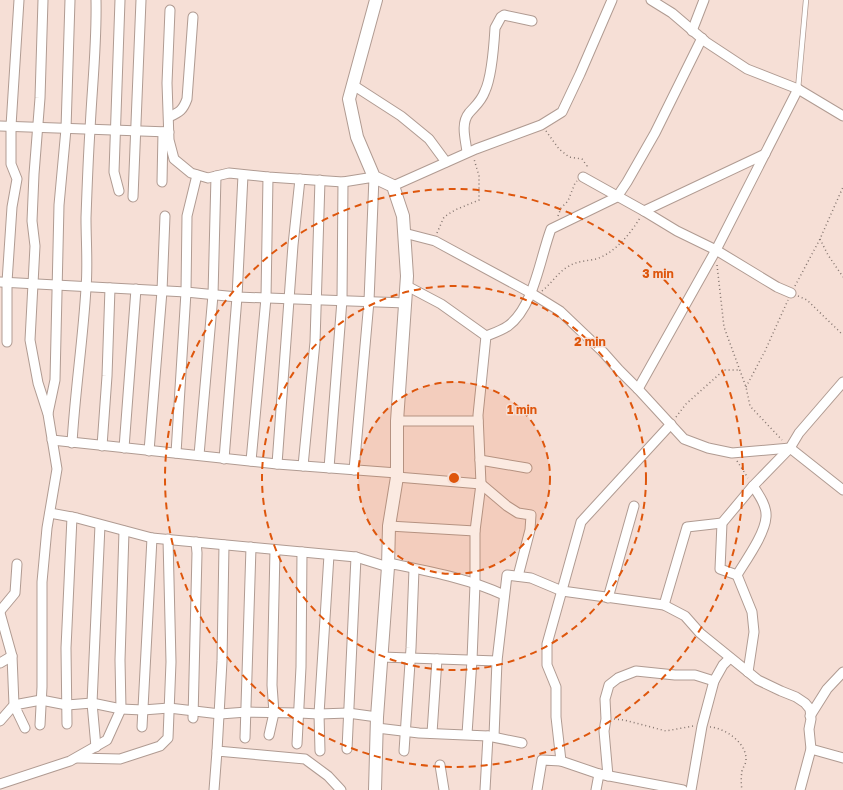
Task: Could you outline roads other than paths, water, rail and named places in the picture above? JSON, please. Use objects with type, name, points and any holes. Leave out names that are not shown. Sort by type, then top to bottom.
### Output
[{"type":"street","points":[[7,342],[4,282],[12,206],[17,179],[11,164],[11,126],[19,0]]},
{"type":"street","points":[[40,725],[42,582],[57,469],[48,414],[38,383],[30,340],[35,246],[32,221],[43,36],[43,0]]},
{"type":"street","points":[[48,414],[55,380],[59,205],[66,129],[70,0]]},
{"type":"street","points":[[72,443],[74,407],[81,361],[86,287],[86,217],[96,0]]},
{"type":"street","points":[[119,190],[114,172],[120,0]]},
{"type":"street","points":[[133,197],[141,0]]},
{"type":"street","points":[[354,470],[369,301],[374,177],[356,138],[349,99],[376,0]]},
{"type":"street","points":[[166,132],[174,159],[191,173],[208,178],[229,173],[343,182],[374,177],[394,186],[469,151],[541,125],[562,112],[612,0]]},
{"type":"street","points":[[651,0],[672,14],[692,31],[747,69],[798,89],[843,116]]},
{"type":"street","points":[[692,31],[704,0]]},
{"type":"street","points":[[162,182],[166,132],[169,117],[167,83],[170,10]]},
{"type":"street","points":[[469,151],[464,132],[465,122],[468,114],[477,106],[485,91],[490,68],[495,28],[504,15],[532,21]]},
{"type":"street","points":[[169,117],[179,112],[184,107],[187,98],[193,17]]},
{"type":"street","points":[[486,336],[499,332],[509,325],[521,313],[530,293],[552,229],[617,197],[655,133],[702,38]]},
{"type":"street","points":[[353,85],[401,116],[429,139],[446,162]]},
{"type":"street","points":[[638,389],[716,250],[798,89]]},
{"type":"street","points":[[0,126],[166,132]]},
{"type":"street","points":[[644,211],[765,154]]},
{"type":"street","points":[[176,453],[186,292],[187,216],[198,175]]},
{"type":"street","points":[[224,459],[237,297],[243,175]]},
{"type":"street","points":[[199,455],[213,295],[216,176]]},
{"type":"street","points":[[251,461],[266,298],[268,177]]},
{"type":"street","points":[[583,177],[677,231],[716,250],[777,287],[791,293]]},
{"type":"street","points":[[278,464],[293,245],[300,179]]},
{"type":"street","points":[[304,466],[318,299],[320,180]]},
{"type":"street","points":[[329,468],[342,300],[343,182]]},
{"type":"street","points":[[375,790],[377,723],[388,565],[389,526],[397,475],[397,420],[407,286],[403,216],[394,186]]},
{"type":"street","points":[[149,450],[162,291],[165,216]]},
{"type":"street","points":[[404,233],[435,241],[560,311],[603,352],[684,439],[708,448],[732,453],[790,448],[843,490]]},
{"type":"street","points":[[4,282],[186,292],[237,297],[406,303]]},
{"type":"street","points":[[407,286],[441,304],[486,336]]},
{"type":"street","points":[[102,446],[107,376],[110,288]]},
{"type":"street","points":[[124,448],[136,290]]},
{"type":"street","points":[[467,734],[475,584],[475,531],[481,484],[478,422],[486,336]]},
{"type":"street","points":[[748,672],[754,632],[752,612],[737,575],[720,568],[722,523],[753,486],[790,448],[799,433],[843,382]]},
{"type":"street","points":[[397,420],[478,422]]},
{"type":"street","points":[[561,761],[556,717],[556,686],[547,665],[548,644],[581,522],[671,424]]},
{"type":"street","points":[[52,440],[199,455],[224,459],[354,470],[481,484],[507,506],[518,513],[531,515],[530,530],[518,576]]},
{"type":"street","points":[[480,460],[527,468]]},
{"type":"street","points":[[737,575],[761,533],[766,517],[764,503],[753,486]]},
{"type":"street","points":[[608,598],[634,506]]},
{"type":"street","points":[[50,513],[72,517],[152,538],[356,557],[388,565],[414,568],[475,584],[504,595]]},
{"type":"street","points":[[67,724],[66,648],[72,517]]},
{"type":"street","points":[[664,605],[687,527],[722,523]]},
{"type":"street","points":[[96,747],[92,703],[100,525]]},
{"type":"street","points":[[389,526],[475,531]]},
{"type":"street","points":[[0,784],[70,762],[107,740],[121,709],[120,660],[124,531]]},
{"type":"street","points":[[142,727],[152,538]]},
{"type":"street","points":[[76,758],[120,759],[160,746],[168,738],[171,662],[168,539]]},
{"type":"street","points":[[194,715],[196,542]]},
{"type":"street","points":[[214,790],[220,714],[224,545]]},
{"type":"street","points":[[245,738],[252,547]]},
{"type":"street","points":[[269,735],[274,713],[272,685],[275,550]]},
{"type":"street","points":[[297,744],[302,552]]},
{"type":"street","points":[[320,751],[319,714],[329,555]]},
{"type":"street","points":[[348,749],[348,713],[356,557]]},
{"type":"street","points":[[17,564],[15,593],[0,612],[12,656],[14,705],[25,728]]},
{"type":"street","points":[[404,751],[411,658],[414,568]]},
{"type":"street","points":[[485,790],[507,575],[531,578],[562,591],[664,605],[685,616],[700,633],[758,680],[796,697],[810,709],[809,729],[811,749],[800,790]]},
{"type":"street","points":[[0,663],[12,656]]},
{"type":"street","points":[[381,657],[497,661]]},
{"type":"street","points":[[691,790],[702,726],[714,681],[723,665],[730,658]]},
{"type":"street","points":[[432,733],[438,659]]},
{"type":"street","points":[[596,790],[604,775],[604,731],[606,719],[605,699],[609,685],[618,678],[636,671],[675,675],[695,675],[714,681]]},
{"type":"street","points":[[810,716],[827,689],[843,672]]},
{"type":"street","points":[[0,721],[14,705],[41,700],[67,705],[92,703],[121,709],[143,710],[169,708],[194,715],[247,712],[319,714],[348,713],[406,731],[491,736],[522,743]]},
{"type":"street","points":[[811,749],[843,758]]},
{"type":"street","points":[[217,751],[305,759],[328,776],[341,790]]},
{"type":"street","points":[[537,790],[542,760],[561,761],[604,775],[682,790]]},
{"type":"street","points":[[440,765],[444,790]]},
{"type":"lane","points":[[798,89],[806,0]]}]
